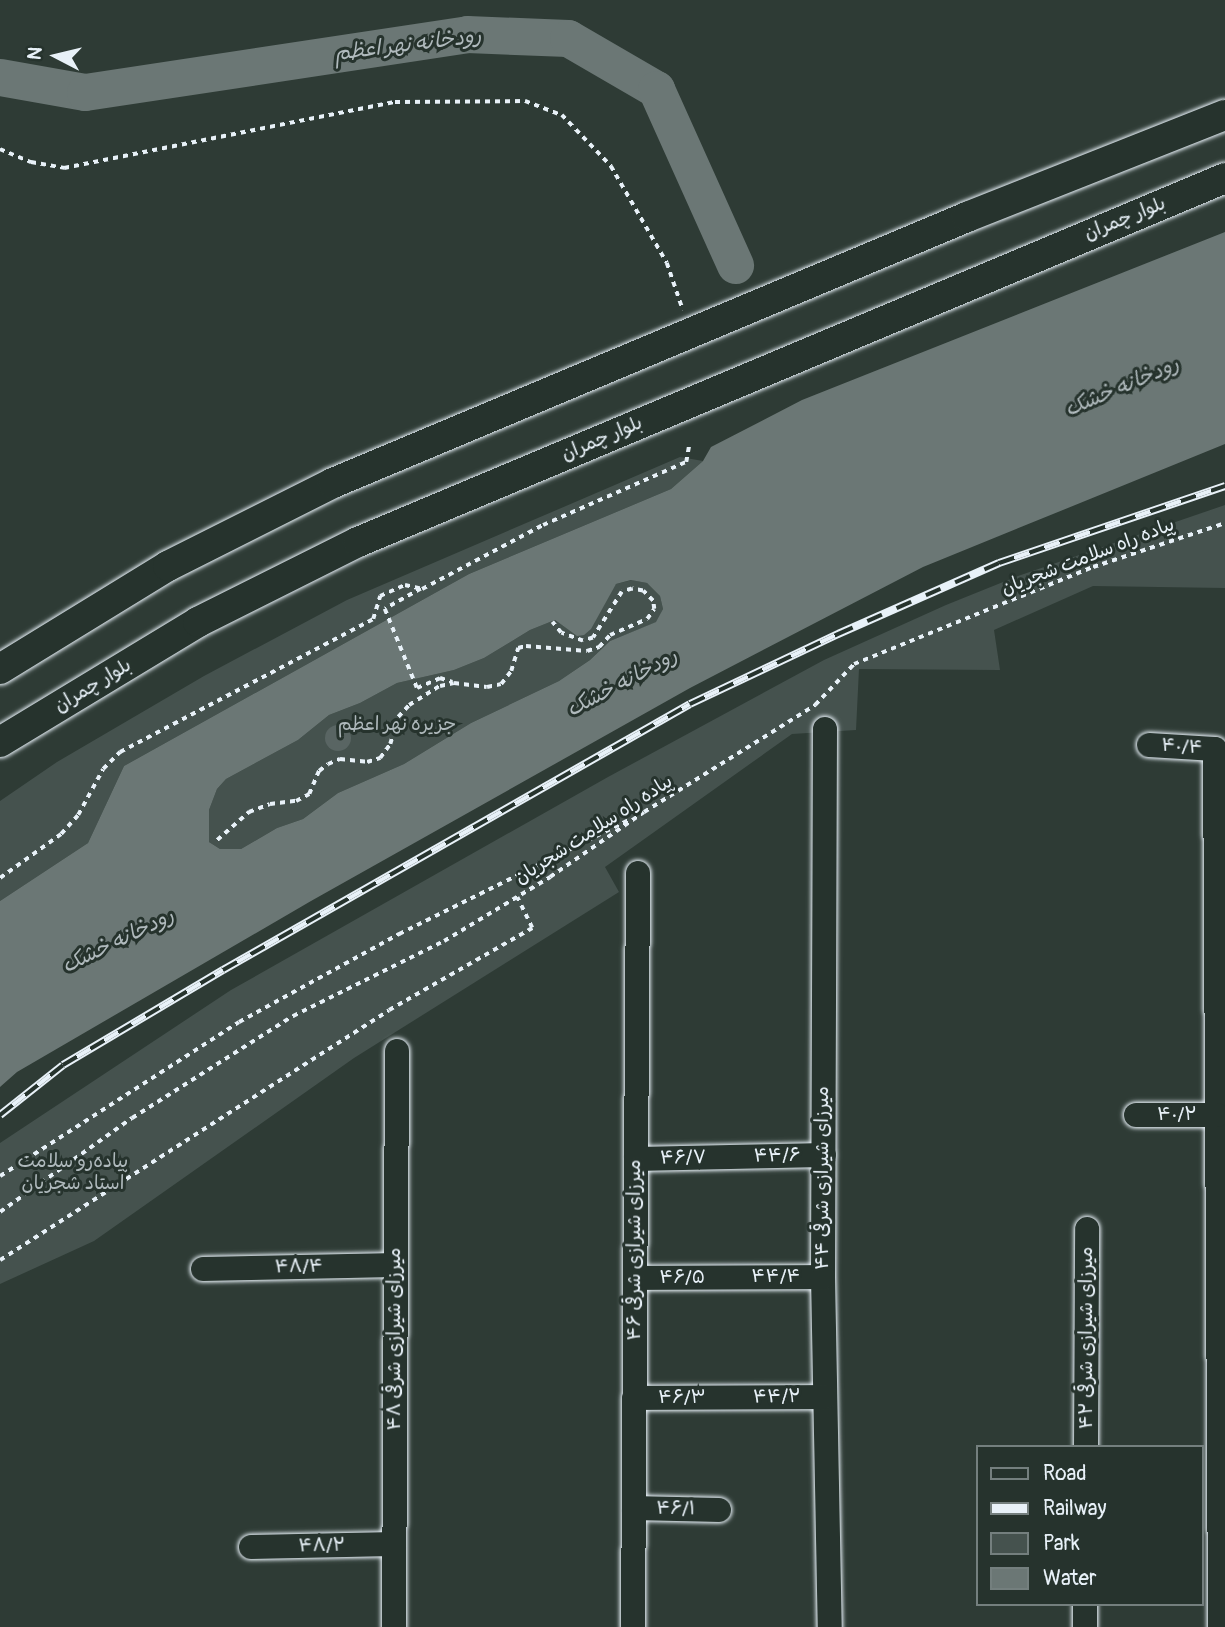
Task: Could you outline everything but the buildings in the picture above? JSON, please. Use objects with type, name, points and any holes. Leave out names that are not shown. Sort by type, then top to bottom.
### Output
[{"type":"main road","points":[[0,669],[168,566],[333,483],[692,335],[967,217],[1225,115]]},
{"type":"main road","name":"بلوار چمران","points":[[0,742],[198,622],[358,542],[1225,178]]},
{"type":"street","name":"۴۴ میرزای شیرازی شرقی","points":[[825,729],[823,1277],[830,1627]]},
{"type":"street","name":"۴۰/۴","points":[[1149,745],[1215,750],[1220,862]]},
{"type":"street","points":[[1220,862],[1221,966],[1217,1115],[1221,1181],[1220,1627]]},
{"type":"street","name":"۴۶ میرزای شیرازی شرقی","points":[[633,1627],[638,873]]},
{"type":"street","name":"۴۸ میرزای شیرازی شرقی","points":[[394,1627],[397,1051]]},
{"type":"street","name":"۴۰/۲","points":[[1136,1115],[1217,1115]]},
{"type":"street","name":"۴۴/۶","points":[[730,1157],[824,1155]]},
{"type":"street","name":"۴۶/۷","points":[[636,1158],[730,1157]]},
{"type":"street","name":"۴۲ میرزای شیرازی شرقی","points":[[1086,1445],[1087,1228]]},
{"type":"street","name":"۴۸/۴","points":[[203,1269],[396,1265]]},
{"type":"street","name":"۴۴/۴","points":[[729,1278],[823,1277]]},
{"type":"street","name":"۴۶/۵","points":[[635,1278],[729,1278]]},
{"type":"street","name":"۴۴/۲","points":[[730,1398],[825,1397]]},
{"type":"street","name":"۴۶/۳","points":[[634,1398],[730,1398]]},
{"type":"street","name":"۴۶/۱","points":[[634,1508],[719,1510]]},
{"type":"street","name":"۴۸/۲","points":[[251,1547],[394,1544]]},
{"type":"street","points":[[1085,1606],[1085,1627]]},
{"type":"path","points":[[0,149],[31,162],[64,168],[395,102],[526,102],[562,115],[611,166],[667,263],[692,335]]},
{"type":"path","points":[[552,622],[561,633],[583,641],[593,638],[622,592],[632,589],[643,592],[653,601],[654,609],[647,619],[610,635],[599,647],[587,651],[526,646],[518,648],[511,671],[500,684],[487,687],[454,683],[440,678],[417,688],[385,609],[543,524],[686,462],[690,445]]},
{"type":"path","name":"پیاده راه سلامت شجریان","points":[[0,1212],[132,1118],[293,1016],[444,942],[517,897],[644,812],[815,705],[854,664],[873,654],[1093,567],[1225,523]]},
{"type":"path","points":[[0,877],[61,834],[78,815],[103,769],[120,752],[373,619],[380,596],[405,585],[422,589]]},
{"type":"path","points":[[217,840],[249,812],[270,804],[296,801],[309,794],[319,771],[328,764],[340,760],[367,762],[380,758],[390,744],[398,717],[409,705],[440,686],[454,683]]},
{"type":"path","points":[[0,1176],[239,1022],[399,934],[644,812]]},
{"type":"path","points":[[0,1260],[377,1017],[532,928],[517,897]]},
{"type":"green space","points":[[680,457],[703,461],[671,489],[469,574],[124,766],[88,843],[0,901],[0,801],[57,762],[204,676],[347,600]]},
{"type":"green space","name":"پیاده‌رو سلامت استاد شجریان","points":[[1225,505],[1225,588],[1093,586],[994,630],[1000,670],[859,669],[856,730],[792,734],[605,867],[619,892],[354,1058],[94,1241],[0,1284],[0,1143],[231,990],[608,777],[824,660],[1018,576]]},
{"type":"green space","name":"جزیره نهر اعظم","points":[[632,580],[647,583],[660,596],[663,609],[657,622],[610,641],[590,660],[559,681],[471,723],[404,764],[338,793],[303,819],[277,828],[241,849],[220,849],[209,842],[209,810],[217,789],[226,779],[298,740],[329,715],[360,703],[397,683],[454,670],[484,658],[530,630],[555,620],[576,635],[616,584]]},
{"type":"water","name":"رودخانه خشک","points":[[1225,232],[1225,444],[923,567],[690,688],[311,901],[17,1072],[0,1087],[0,901],[88,843],[124,766],[469,574],[671,489],[703,461],[711,447],[802,400]],"holes":[[[631,580],[647,583],[660,596],[663,609],[656,622],[610,641],[590,660],[559,681],[471,723],[404,764],[338,793],[303,819],[277,828],[241,849],[220,849],[209,842],[209,810],[217,789],[226,779],[298,740],[329,715],[360,703],[397,683],[454,670],[484,658],[530,630],[555,620],[577,636],[584,635],[591,629],[616,584]]]},
{"type":"waterway","name":"رودخانه نهر اعظم","points":[[0,77],[85,92],[467,34],[568,38],[656,89],[735,265]]},
{"type":"railway","points":[[0,1115],[63,1065],[223,970],[690,704],[838,634],[999,563],[1225,486]]}]
